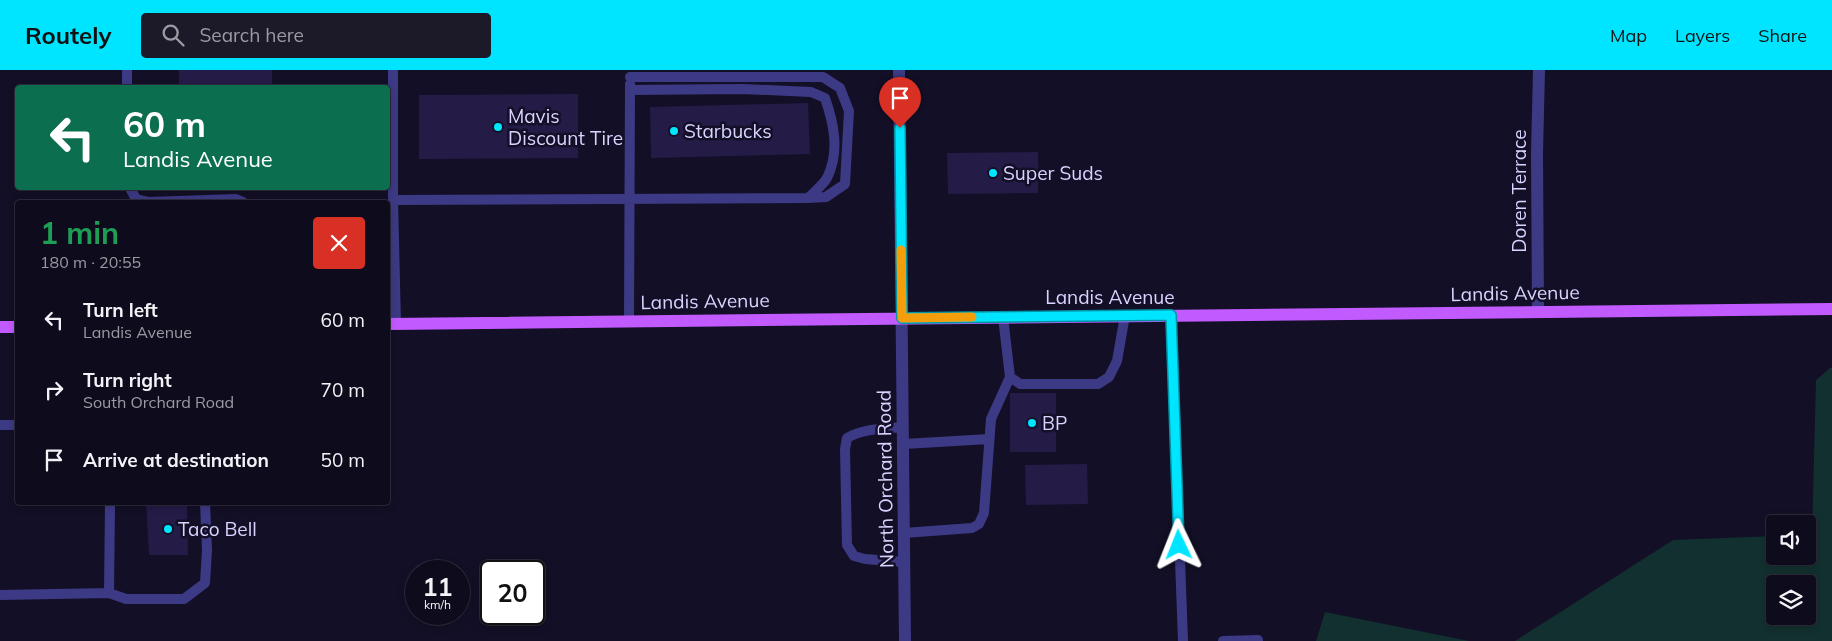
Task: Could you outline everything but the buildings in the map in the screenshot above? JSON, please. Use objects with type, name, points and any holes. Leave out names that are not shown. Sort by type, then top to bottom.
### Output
[{"type":"main road","name":"Landis Avenue","points":[[392,324],[1003,316],[1832,309]]},
{"type":"main road","points":[[0,327],[15,327]]},
{"type":"street","name":"North Orchard Road","points":[[899,70],[905,641]]},
{"type":"street","name":"Doren Terrace","points":[[1538,312],[1537,153],[1539,70]]},
{"type":"lane","points":[[127,70],[127,85]]},
{"type":"lane","points":[[392,324],[394,200],[393,70]]},
{"type":"lane","points":[[394,200],[629,199],[808,198],[826,197],[845,184],[849,111],[840,88],[823,77],[630,73],[629,199],[629,321]]},
{"type":"lane","points":[[630,90],[742,89],[811,92],[825,98],[833,119],[835,151],[826,178],[808,198]]},
{"type":"lane","points":[[131,190],[136,199],[140,200]]},
{"type":"lane","points":[[207,200],[238,200]]},
{"type":"lane","points":[[1010,377],[1020,384],[1098,384],[1109,377],[1117,361],[1125,315]]},
{"type":"lane","points":[[1171,315],[1182,641]]},
{"type":"lane","points":[[904,533],[972,528],[979,524],[984,513],[991,418],[1010,377],[1003,316]]},
{"type":"lane","points":[[0,425],[15,425]]},
{"type":"lane","points":[[904,427],[856,433],[848,438],[845,449],[846,545],[854,556],[904,562]]},
{"type":"lane","points":[[904,444],[989,439]]},
{"type":"lane","points":[[108,593],[110,505]]},
{"type":"lane","points":[[0,595],[108,593],[126,599],[184,599],[205,583],[207,550],[205,505]]},
{"type":"lane","points":[[1223,641],[1258,640]]},
{"type":"green space","points":[[1832,368],[1832,641],[1515,641],[1673,540],[1766,536],[1766,565],[1816,565],[1816,515],[1812,515],[1816,380]]},
{"type":"green space","points":[[1325,612],[1469,641],[1316,641]]},
{"type":"slow traffic","points":[[901,250],[902,318],[972,317]]},
{"type":"place","name":"Mavis Discount Tire","points":[[498,127]]},
{"type":"place","name":"Starbucks","points":[[674,131]]},
{"type":"place","name":"Super Suds","points":[[993,173]]},
{"type":"place","name":"BP","points":[[1032,423]]},
{"type":"place","name":"Taco Bell","points":[[168,529]]},
{"type":"route","points":[[900,128],[902,318],[1171,315],[1179,545]]}]
